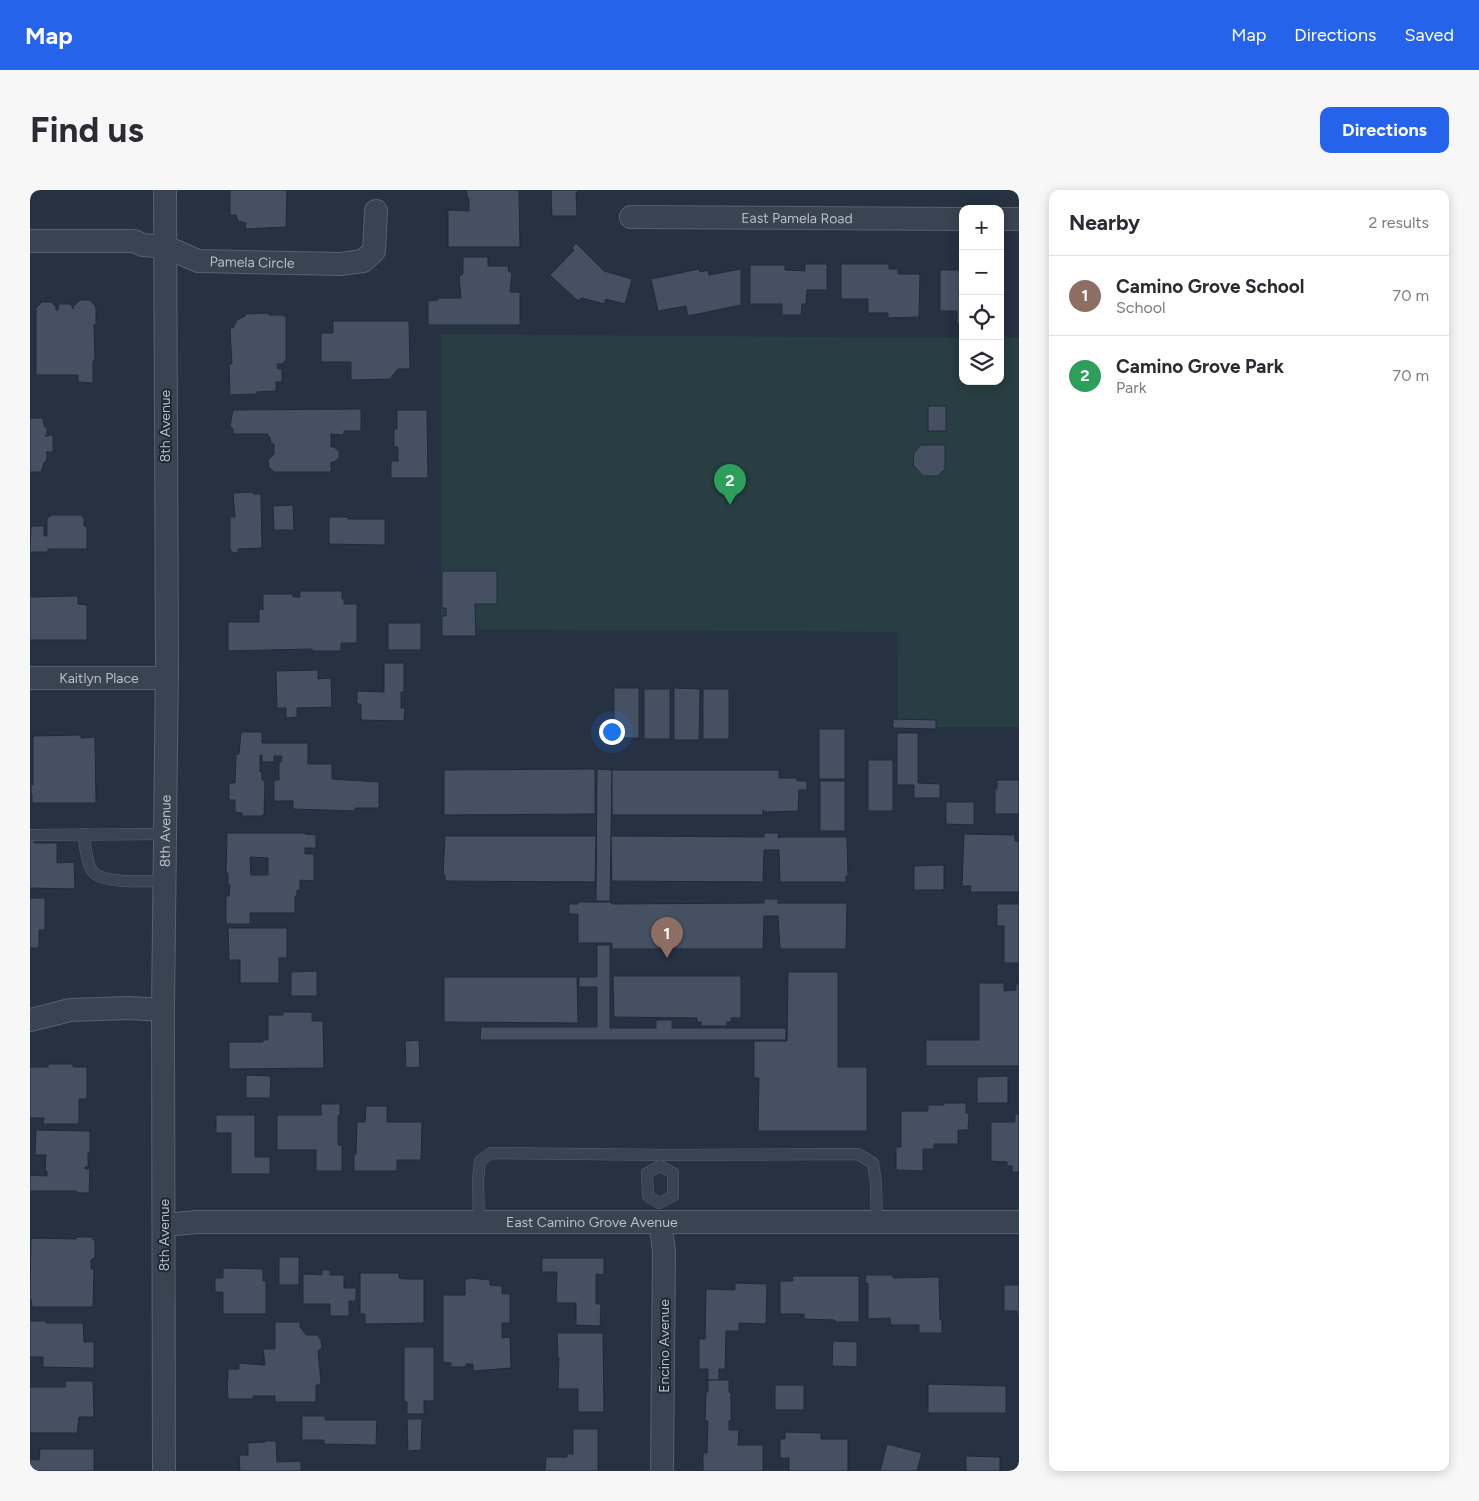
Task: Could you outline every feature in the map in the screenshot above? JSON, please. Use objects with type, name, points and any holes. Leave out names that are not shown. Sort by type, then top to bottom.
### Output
[{"type":"street","name":"8th Avenue","points":[[164,1471],[163,1010],[167,678],[165,190]]},
{"type":"street","name":"Pamela Circle","points":[[30,241],[134,242],[166,247],[198,262],[341,264],[363,261],[374,251],[376,211]]},
{"type":"street","name":"East Pamela Road","points":[[631,217],[959,219]]},
{"type":"street","points":[[1004,219],[1019,219]]},
{"type":"street","name":"Kaitlyn Place","points":[[30,678],[167,678]]},
{"type":"street","points":[[30,1020],[70,1010],[129,1008],[163,1010]]},
{"type":"street","name":"East Camino Grove Avenue","points":[[164,1225],[197,1222],[479,1222],[660,1213],[877,1223],[1019,1222]]},
{"type":"street","name":"Encino Avenue","points":[[660,1213],[664,1250],[662,1471]]},
{"type":"lane","points":[[83,834],[89,865],[94,872],[109,879],[164,881]]},
{"type":"lane","points":[[30,835],[165,834]]},
{"type":"lane","points":[[479,1222],[478,1180],[480,1161],[491,1153],[660,1161],[858,1154],[873,1164],[876,1183],[877,1223]]},
{"type":"lane","points":[[660,1161],[672,1173],[673,1196],[660,1213],[648,1196],[648,1173],[660,1161]]},
{"type":"green space","points":[[441,334],[959,338],[959,385],[1004,385],[1004,338],[1019,338],[1019,727],[898,727],[897,632],[441,629]]},
{"type":"building","points":[[230,190],[287,190],[286,227],[245,229],[246,223],[238,221],[236,215],[230,215]]},
{"type":"building","points":[[464,190],[519,190],[520,247],[448,247],[448,210],[469,211],[469,198],[467,198],[467,192]]},
{"type":"building","points":[[551,190],[579,190],[576,193],[577,216],[552,216]]},
{"type":"building","points":[[576,243],[604,271],[632,279],[625,304],[606,299],[604,304],[582,298],[578,301],[550,275],[574,250],[572,248]]},
{"type":"building","points":[[463,257],[488,257],[488,266],[508,266],[509,272],[512,272],[510,292],[520,292],[520,325],[428,325],[428,301],[438,300],[438,298],[461,298],[459,276],[463,274]]},
{"type":"building","points":[[805,264],[827,264],[827,290],[807,290],[806,304],[802,304],[801,315],[782,315],[782,304],[750,304],[750,265],[785,265],[785,270],[805,271]]},
{"type":"building","points":[[841,264],[889,264],[889,269],[898,269],[898,274],[920,274],[919,317],[888,318],[888,313],[868,313],[868,299],[841,299]]},
{"type":"building","points":[[699,269],[700,272],[708,270],[709,275],[741,269],[741,305],[688,316],[686,306],[658,311],[651,279]]},
{"type":"building","points":[[940,270],[959,270],[959,324],[957,324],[957,311],[940,311]]},
{"type":"building","points":[[80,300],[90,300],[96,307],[93,383],[78,382],[78,375],[36,375],[36,308],[42,302],[52,302],[56,310],[58,310],[59,304],[71,304],[73,309]]},
{"type":"building","points":[[269,313],[269,315],[286,316],[286,360],[282,364],[277,364],[278,369],[282,369],[282,382],[276,382],[276,391],[230,395],[229,364],[232,364],[230,328],[233,328],[237,320],[245,316],[245,314]]},
{"type":"building","points":[[333,321],[409,321],[410,369],[398,369],[390,379],[351,380],[351,362],[321,362],[321,333],[333,333]]},
{"type":"building","points":[[928,406],[946,406],[946,431],[928,431]]},
{"type":"building","points":[[361,409],[361,431],[344,431],[344,435],[331,434],[331,447],[339,451],[339,458],[331,462],[331,472],[274,472],[269,467],[268,460],[274,454],[274,444],[271,444],[268,434],[233,434],[233,429],[230,426],[233,410]]},
{"type":"building","points":[[397,410],[427,410],[428,478],[391,478],[391,461],[398,461],[398,447],[394,447],[394,429],[397,429]]},
{"type":"building","points":[[30,418],[43,418],[44,426],[47,428],[45,436],[53,435],[53,452],[46,452],[47,460],[41,472],[30,472]]},
{"type":"building","points":[[921,445],[945,445],[945,469],[938,476],[923,476],[913,465],[914,453]]},
{"type":"building","points":[[253,492],[253,494],[261,494],[262,548],[238,549],[238,552],[234,553],[230,548],[230,517],[235,517],[233,493]]},
{"type":"building","points":[[293,505],[294,530],[274,530],[273,506]]},
{"type":"building","points":[[50,515],[82,515],[84,517],[84,526],[87,526],[87,549],[48,549],[48,552],[30,552],[31,526],[44,526],[44,536],[47,536],[47,517],[50,517]]},
{"type":"building","points":[[329,517],[385,519],[385,545],[329,544]]},
{"type":"building","points":[[442,571],[497,571],[497,604],[475,604],[476,636],[442,636],[442,616],[446,616],[446,608],[442,608]]},
{"type":"building","points":[[300,591],[342,591],[344,604],[357,604],[357,643],[341,643],[341,651],[312,651],[312,649],[228,651],[228,622],[259,622],[259,609],[263,610],[263,594],[293,594],[293,597],[300,597]]},
{"type":"building","points":[[78,596],[78,604],[87,605],[87,640],[30,640],[30,597]]},
{"type":"building","points":[[388,623],[421,623],[421,650],[388,650]]},
{"type":"building","points":[[384,663],[404,663],[404,692],[401,692],[401,708],[405,708],[404,721],[361,720],[361,704],[357,704],[357,691],[384,692]]},
{"type":"building","points":[[318,670],[318,679],[331,678],[332,707],[297,708],[297,717],[286,718],[286,708],[277,708],[276,671]]},
{"type":"building","points":[[614,688],[639,688],[639,738],[614,738]]},
{"type":"building","points":[[674,688],[700,689],[699,740],[674,740]]},
{"type":"building","points":[[644,689],[670,689],[670,739],[644,739]]},
{"type":"building","points":[[703,689],[729,689],[729,739],[703,739]]},
{"type":"building","points":[[893,719],[936,720],[936,729],[893,728]]},
{"type":"building","points":[[819,729],[845,729],[845,779],[819,779]]},
{"type":"building","points":[[241,732],[262,732],[262,743],[308,743],[308,764],[332,764],[332,779],[379,782],[379,808],[355,808],[355,811],[293,809],[293,801],[274,801],[274,780],[279,780],[279,762],[281,762],[282,756],[274,756],[274,762],[262,762],[262,755],[260,755],[260,772],[262,772],[262,780],[265,780],[264,815],[242,816],[242,813],[235,812],[235,800],[229,800],[229,783],[235,783],[236,754],[239,754]]},
{"type":"building","points":[[897,733],[918,733],[918,783],[940,784],[940,798],[914,798],[914,785],[897,785]]},
{"type":"building","points":[[81,735],[81,738],[95,737],[96,803],[32,803],[33,736]]},
{"type":"building","points":[[868,760],[893,760],[893,811],[868,811]]},
{"type":"building","points":[[595,769],[595,814],[444,815],[444,770]]},
{"type":"building","points":[[597,769],[612,770],[610,901],[596,901]]},
{"type":"building","points":[[612,770],[779,770],[779,778],[797,778],[797,781],[807,781],[807,790],[799,790],[798,811],[764,812],[763,810],[763,815],[612,815]]},
{"type":"building","points":[[997,780],[1019,780],[1019,814],[995,814]]},
{"type":"building","points":[[820,781],[845,781],[845,831],[820,831]]},
{"type":"building","points":[[946,802],[974,802],[974,825],[946,824]]},
{"type":"building","points":[[227,833],[305,833],[316,835],[316,848],[305,848],[305,854],[314,854],[314,881],[300,880],[300,890],[297,890],[297,896],[295,896],[295,913],[250,913],[250,924],[226,924],[226,896],[229,896],[230,885],[228,885],[228,873],[226,873]],"holes":[[[250,857],[268,858],[268,875],[251,875]]]},
{"type":"building","points":[[764,833],[779,833],[778,838],[847,837],[848,876],[846,876],[846,882],[780,882],[779,850],[764,850],[763,882],[612,881],[611,836],[764,837]]},
{"type":"building","points":[[964,834],[1015,835],[1015,841],[1019,841],[1019,892],[970,892],[971,886],[962,886]]},
{"type":"building","points":[[445,836],[596,836],[595,882],[445,881],[445,875],[443,875]]},
{"type":"building","points":[[30,839],[34,839],[34,843],[57,843],[57,863],[74,862],[75,889],[30,888]]},
{"type":"building","points":[[944,865],[944,890],[914,890],[914,866]]},
{"type":"building","points":[[30,898],[45,898],[45,930],[39,930],[39,948],[30,948]]},
{"type":"building","points":[[764,899],[778,899],[778,904],[847,903],[846,949],[780,949],[778,916],[764,916],[763,949],[612,949],[612,943],[578,943],[578,914],[569,914],[569,904],[578,904],[578,902],[611,902],[612,904],[764,903]]},
{"type":"building","points":[[997,904],[1019,904],[1019,963],[1004,963],[1004,926],[997,926]]},
{"type":"building","points":[[228,928],[287,928],[287,958],[279,958],[279,983],[240,983],[240,960],[229,960]]},
{"type":"building","points":[[597,945],[610,945],[610,1028],[656,1028],[656,1020],[672,1020],[672,1028],[786,1028],[786,1040],[480,1040],[481,1027],[597,1027],[597,987],[579,987],[579,977],[597,977]]},
{"type":"building","points":[[317,971],[317,996],[291,996],[291,972]]},
{"type":"building","points":[[788,972],[838,972],[838,1067],[867,1067],[867,1131],[758,1131],[759,1078],[754,1078],[754,1041],[787,1041]]},
{"type":"building","points":[[613,976],[741,976],[741,1018],[731,1018],[731,1022],[727,1022],[727,1026],[701,1026],[701,1022],[697,1022],[697,1018],[614,1017]]},
{"type":"building","points":[[444,977],[577,977],[578,1023],[444,1022]]},
{"type":"building","points":[[979,983],[1004,983],[1004,991],[1016,990],[1016,984],[1019,984],[1019,1066],[926,1066],[926,1040],[979,1040]]},
{"type":"building","points":[[283,1012],[312,1012],[312,1021],[323,1021],[324,1068],[229,1069],[229,1042],[263,1042],[263,1040],[268,1040],[268,1015],[283,1015]]},
{"type":"building","points":[[419,1040],[420,1067],[406,1068],[405,1041]]},
{"type":"building","points":[[48,1064],[73,1064],[73,1067],[87,1067],[87,1099],[79,1099],[79,1124],[43,1124],[44,1118],[30,1118],[30,1067],[48,1067]]},
{"type":"building","points":[[246,1075],[271,1076],[270,1098],[246,1098]]},
{"type":"building","points":[[1008,1076],[1008,1103],[977,1103],[977,1077]]},
{"type":"building","points":[[944,1103],[966,1103],[966,1113],[969,1113],[968,1130],[958,1130],[958,1144],[934,1144],[934,1149],[923,1149],[923,1171],[896,1170],[896,1147],[901,1147],[901,1111],[928,1111],[928,1105],[944,1105]]},
{"type":"building","points":[[321,1104],[340,1104],[338,1145],[342,1145],[342,1171],[316,1171],[316,1150],[277,1150],[277,1115],[321,1115]]},
{"type":"building","points":[[366,1106],[387,1106],[387,1122],[422,1122],[421,1160],[397,1160],[397,1171],[354,1171],[357,1122],[365,1122]]},
{"type":"building","points":[[1015,1114],[1019,1114],[1019,1172],[1012,1172],[1012,1166],[1007,1166],[1007,1162],[991,1161],[991,1122],[1015,1122]]},
{"type":"building","points":[[216,1115],[255,1115],[255,1157],[270,1157],[270,1174],[231,1174],[231,1133],[216,1133]]},
{"type":"building","points":[[36,1130],[90,1131],[90,1153],[88,1153],[88,1167],[85,1167],[85,1169],[90,1169],[89,1193],[77,1193],[77,1191],[30,1191],[30,1175],[47,1176],[47,1171],[45,1171],[46,1155],[35,1155]]},
{"type":"building","points":[[76,1237],[93,1237],[93,1240],[95,1240],[95,1258],[91,1260],[91,1269],[94,1269],[93,1307],[32,1307],[30,1299],[31,1238],[76,1239]]},
{"type":"building","points":[[279,1257],[299,1257],[299,1285],[279,1285]]},
{"type":"building","points":[[542,1258],[604,1258],[604,1275],[596,1274],[596,1304],[601,1304],[600,1326],[576,1325],[576,1303],[556,1303],[557,1272],[542,1272]]},
{"type":"building","points":[[223,1268],[263,1269],[263,1281],[266,1281],[266,1314],[223,1314],[223,1292],[215,1292],[215,1278],[223,1278]]},
{"type":"building","points":[[322,1270],[330,1270],[330,1275],[344,1275],[344,1288],[356,1288],[356,1301],[349,1301],[349,1316],[330,1316],[330,1304],[303,1304],[303,1274],[322,1275]]},
{"type":"building","points":[[360,1273],[399,1273],[399,1278],[424,1279],[424,1323],[365,1324],[365,1314],[360,1314]]},
{"type":"building","points":[[866,1275],[893,1275],[893,1278],[939,1277],[942,1333],[919,1333],[919,1325],[891,1325],[890,1318],[868,1319],[868,1283],[865,1283]]},
{"type":"building","points":[[792,1276],[859,1276],[859,1322],[804,1319],[804,1314],[780,1314],[780,1281],[793,1281]]},
{"type":"building","points":[[470,1278],[490,1280],[490,1285],[502,1286],[502,1294],[510,1294],[510,1323],[502,1323],[502,1338],[510,1337],[511,1368],[473,1371],[473,1364],[466,1364],[466,1367],[451,1367],[451,1363],[443,1362],[443,1295],[465,1295],[465,1280]]},
{"type":"building","points":[[735,1283],[767,1284],[766,1324],[739,1323],[739,1331],[726,1331],[725,1369],[719,1369],[719,1380],[708,1380],[708,1369],[699,1369],[699,1339],[705,1339],[706,1289],[735,1290]]},
{"type":"building","points":[[1004,1285],[1019,1285],[1019,1317],[1017,1317],[1017,1311],[1004,1311]]},
{"type":"building","points":[[30,1321],[83,1323],[84,1342],[94,1342],[94,1368],[43,1367],[43,1357],[30,1357]]},
{"type":"building","points":[[275,1322],[300,1322],[300,1327],[306,1335],[319,1335],[322,1348],[318,1351],[321,1382],[319,1385],[316,1385],[316,1402],[275,1402],[275,1396],[253,1396],[253,1399],[228,1399],[228,1369],[239,1369],[239,1363],[265,1365],[263,1349],[275,1349]]},
{"type":"building","points":[[557,1333],[603,1333],[604,1412],[578,1412],[578,1389],[558,1389],[559,1358]]},
{"type":"building","points":[[833,1341],[857,1342],[857,1367],[832,1366]]},
{"type":"building","points":[[404,1347],[434,1347],[434,1401],[424,1401],[424,1414],[407,1414],[407,1402],[404,1401]]},
{"type":"building","points":[[708,1380],[729,1380],[731,1421],[729,1421],[729,1430],[739,1430],[738,1445],[763,1445],[763,1471],[703,1471],[703,1453],[707,1453],[708,1421],[705,1421]]},
{"type":"building","points":[[65,1381],[93,1381],[94,1417],[79,1417],[77,1433],[30,1433],[30,1387],[65,1387]]},
{"type":"building","points":[[928,1384],[1006,1386],[1006,1413],[928,1413]]},
{"type":"building","points":[[775,1385],[804,1385],[804,1410],[775,1410]]},
{"type":"building","points":[[302,1416],[325,1416],[325,1420],[377,1420],[376,1445],[324,1444],[324,1440],[302,1440]]},
{"type":"building","points":[[407,1419],[422,1419],[421,1450],[408,1451]]},
{"type":"building","points":[[573,1429],[598,1429],[598,1471],[545,1471],[546,1457],[567,1457],[567,1454],[573,1454]]},
{"type":"building","points":[[785,1432],[821,1433],[821,1439],[848,1439],[848,1471],[789,1471],[789,1458],[780,1458],[780,1439],[785,1439]]},
{"type":"building","points":[[276,1441],[277,1462],[301,1461],[301,1471],[240,1471],[239,1455],[248,1455],[248,1443]]},
{"type":"building","points":[[887,1444],[922,1453],[917,1471],[880,1471]]},
{"type":"building","points":[[40,1449],[94,1449],[94,1471],[30,1471],[30,1459],[39,1460]]},
{"type":"building","points":[[966,1456],[1000,1457],[1000,1471],[966,1471]]},
{"type":"place","name":"Camino Grove Park","points":[[730,505]]},
{"type":"place","name":"Camino Grove School","points":[[667,958]]}]
